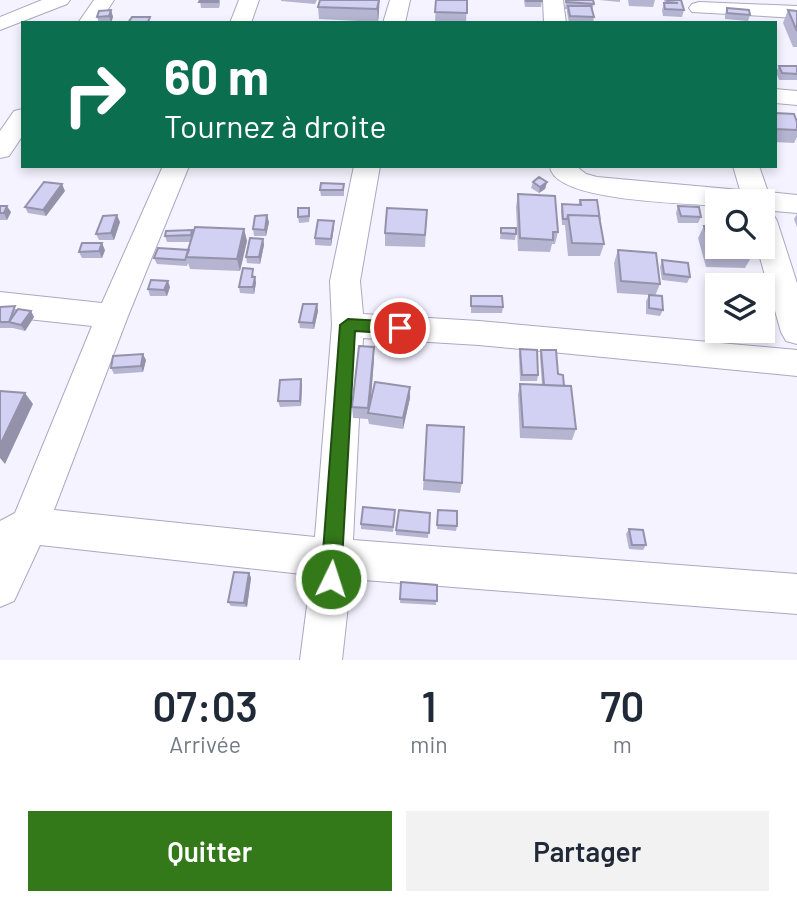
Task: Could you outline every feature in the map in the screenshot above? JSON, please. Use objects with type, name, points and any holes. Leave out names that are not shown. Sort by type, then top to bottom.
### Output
[{"type":"street","points":[[0,24],[60,0]]},
{"type":"street","points":[[89,21],[104,0]]},
{"type":"street","points":[[241,21],[250,0]]},
{"type":"street","points":[[395,21],[400,0]]},
{"type":"street","points":[[553,0],[555,21]]},
{"type":"street","points":[[699,10],[797,12]]},
{"type":"street","points":[[777,96],[797,97]]},
{"type":"street","points":[[0,150],[21,119]]},
{"type":"street","points":[[0,587],[15,534],[175,168]]},
{"type":"street","points":[[321,660],[333,558],[348,325],[345,281],[366,168]]},
{"type":"street","points":[[563,168],[577,181],[597,187],[705,201]]},
{"type":"street","points":[[747,168],[753,189]]},
{"type":"street","points":[[775,206],[797,204]]},
{"type":"street","points":[[775,259],[797,332]]},
{"type":"street","points":[[0,304],[112,316]]},
{"type":"street","points":[[348,325],[478,333],[797,363]]},
{"type":"street","points":[[15,534],[797,594]]},
{"type":"building","points":[[218,0],[218,2],[199,2]]},
{"type":"building","points":[[320,0],[379,0],[377,9],[318,7]]},
{"type":"building","points":[[436,0],[467,0],[467,13],[435,12]]},
{"type":"building","points":[[593,0],[594,4],[566,2]]},
{"type":"building","points":[[667,0],[681,0],[684,10],[665,9],[664,3],[678,3]]},
{"type":"building","points":[[568,6],[591,6],[594,17],[570,16]]},
{"type":"building","points":[[727,8],[749,10],[750,15],[727,13]]},
{"type":"building","points":[[111,10],[109,16],[97,17],[99,11]]},
{"type":"building","points":[[788,10],[797,11],[797,31]]},
{"type":"building","points":[[132,17],[150,17],[148,21],[129,21]]},
{"type":"building","points":[[779,66],[797,66],[797,74],[782,73]]},
{"type":"building","points":[[777,113],[794,114],[797,130],[777,129]]},
{"type":"building","points":[[539,177],[547,182],[540,187],[533,182]]},
{"type":"building","points":[[44,182],[62,184],[43,210],[25,207]]},
{"type":"building","points":[[321,183],[344,184],[343,190],[320,190]]},
{"type":"building","points":[[518,194],[555,196],[558,232],[553,232],[553,240],[520,238]]},
{"type":"building","points":[[580,200],[597,200],[600,220],[599,216],[568,215],[567,219],[563,219],[562,204],[581,205]]},
{"type":"building","points":[[0,206],[7,206],[4,213],[0,213]]},
{"type":"building","points":[[678,206],[699,207],[701,217],[681,216]]},
{"type":"building","points":[[298,208],[309,208],[309,216],[298,217]]},
{"type":"building","points":[[387,208],[427,210],[425,235],[385,233]]},
{"type":"building","points":[[117,215],[111,233],[96,234],[103,216]]},
{"type":"building","points":[[267,215],[265,230],[253,229],[255,216]]},
{"type":"building","points":[[568,215],[599,216],[604,244],[572,243]]},
{"type":"building","points":[[318,220],[334,221],[331,239],[315,238]]},
{"type":"building","points":[[195,227],[244,229],[237,259],[186,257]]},
{"type":"building","points":[[501,228],[516,228],[516,234],[501,233]]},
{"type":"building","points":[[192,230],[191,235],[165,236],[166,231]]},
{"type":"building","points":[[250,238],[263,239],[259,257],[246,257]]},
{"type":"building","points":[[82,243],[102,243],[99,251],[79,252]]},
{"type":"building","points":[[158,248],[189,250],[185,260],[154,258]]},
{"type":"building","points":[[618,250],[656,253],[660,284],[621,281]]},
{"type":"building","points":[[662,260],[688,263],[690,277],[664,274]]},
{"type":"building","points":[[243,268],[253,269],[253,287],[239,287]]},
{"type":"building","points":[[151,280],[168,281],[164,290],[148,289]]},
{"type":"building","points":[[649,295],[662,296],[663,310],[649,308]]},
{"type":"building","points":[[471,296],[502,296],[503,307],[471,306]]},
{"type":"building","points":[[303,304],[317,304],[313,323],[299,322]]},
{"type":"building","points":[[15,306],[9,322],[0,322],[0,307]]},
{"type":"building","points":[[18,309],[31,311],[21,325],[9,322]]},
{"type":"building","points":[[395,336],[412,337],[411,350],[393,349]]},
{"type":"building","points":[[359,346],[374,347],[368,408],[352,407]]},
{"type":"building","points":[[520,349],[537,350],[538,375],[522,375]]},
{"type":"building","points":[[541,350],[556,350],[558,374],[563,375],[564,386],[544,385]]},
{"type":"building","points":[[143,354],[141,366],[111,368],[113,356]]},
{"type":"building","points":[[301,379],[300,401],[278,401],[280,380]]},
{"type":"building","points":[[375,382],[410,387],[403,418],[368,413]]},
{"type":"building","points":[[520,384],[571,386],[576,429],[523,427]]},
{"type":"building","points":[[0,391],[25,393],[0,445]]},
{"type":"building","points":[[427,425],[464,427],[462,483],[424,480]]},
{"type":"building","points":[[363,507],[395,510],[393,527],[361,524]]},
{"type":"building","points":[[399,510],[430,513],[429,533],[396,530]]},
{"type":"building","points":[[438,510],[457,511],[457,526],[437,525]]},
{"type":"building","points":[[629,529],[643,530],[646,545],[632,545]]},
{"type":"building","points":[[234,572],[249,573],[244,603],[228,602]]},
{"type":"building","points":[[401,582],[437,585],[437,601],[400,599]]},
{"type":"route","points":[[331,579],[348,325],[400,328]]}]
